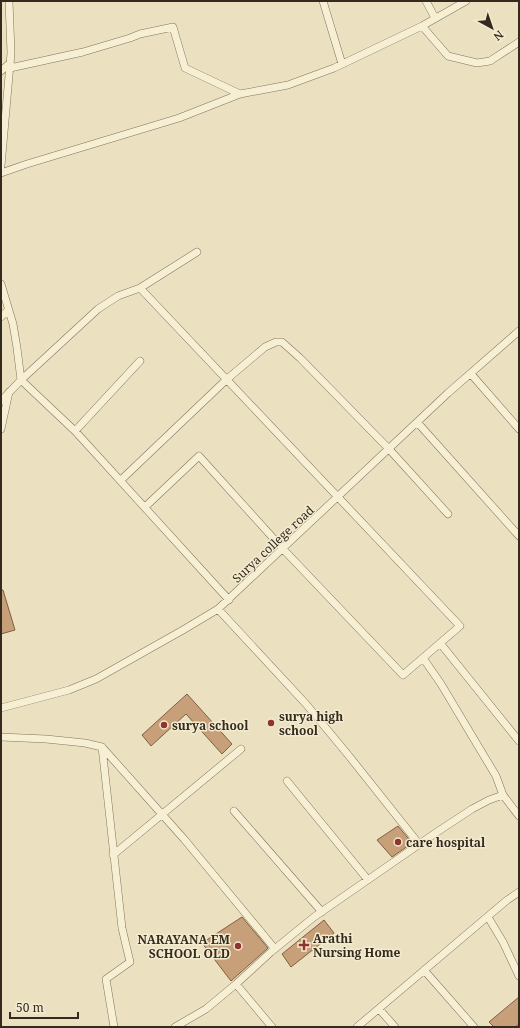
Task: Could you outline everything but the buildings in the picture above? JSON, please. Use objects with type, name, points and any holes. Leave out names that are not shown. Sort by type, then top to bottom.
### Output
[{"type":"street","points":[[1,166],[11,53],[9,1]]},
{"type":"street","points":[[323,1],[342,64]]},
{"type":"street","points":[[426,1],[435,18]]},
{"type":"street","points":[[1,173],[179,118],[240,94],[288,84],[342,64],[422,26],[466,1]]},
{"type":"street","points":[[422,26],[448,56],[477,63],[490,61],[519,42]]},
{"type":"street","points":[[1,71],[10,65],[83,52],[140,34],[173,27],[185,68],[240,94]]},
{"type":"street","points":[[1,401],[21,380],[98,309],[118,296],[140,288],[197,252]]},
{"type":"street","points":[[1,284],[17,348],[21,380],[75,431],[229,600]]},
{"type":"street","points":[[140,288],[460,626],[403,675],[283,549],[199,456],[145,507]]},
{"type":"street","points":[[1,317],[8,310]]},
{"type":"street","name":"Surya college road","points":[[1,708],[69,690],[96,679],[156,646],[218,609],[338,498],[417,422],[519,332]]},
{"type":"street","points":[[121,480],[226,380],[265,347],[276,342],[282,342],[300,358],[389,449],[448,514]]},
{"type":"street","points":[[75,431],[140,361]]},
{"type":"street","points":[[470,374],[519,429]]},
{"type":"street","points":[[1,429],[9,392]]},
{"type":"street","points":[[417,422],[519,536]]},
{"type":"street","points":[[218,609],[310,709],[350,756],[419,844]]},
{"type":"street","points":[[440,643],[519,741]]},
{"type":"street","points":[[423,658],[441,684],[496,776],[503,795],[519,816]]},
{"type":"street","points":[[1,737],[46,739],[85,743],[102,747],[188,845],[275,949]]},
{"type":"street","points":[[102,747],[122,928],[130,962],[106,979],[114,1027]]},
{"type":"street","points":[[113,855],[241,749]]},
{"type":"street","points":[[286,781],[368,880]]},
{"type":"street","points":[[176,1027],[206,1010],[275,949],[322,912],[472,809],[489,800],[503,795]]},
{"type":"street","points":[[234,811],[322,912]]},
{"type":"street","points":[[357,1027],[519,892]]},
{"type":"street","points":[[488,917],[503,942],[519,976]]},
{"type":"street","points":[[424,970],[474,1027]]},
{"type":"street","points":[[236,984],[272,1027]]},
{"type":"street","points":[[379,1009],[395,1027]]},
{"type":"place","name":"surya high school","points":[[271,723]]},
{"type":"place","name":"surya school","points":[[164,725]]},
{"type":"place","name":"care hospital","points":[[398,842]]},
{"type":"place","name":"Arathi Nursing Home","points":[[304,945]]},
{"type":"place","name":"NARAYANA EM SCHOOL OLD","points":[[238,946]]}]
